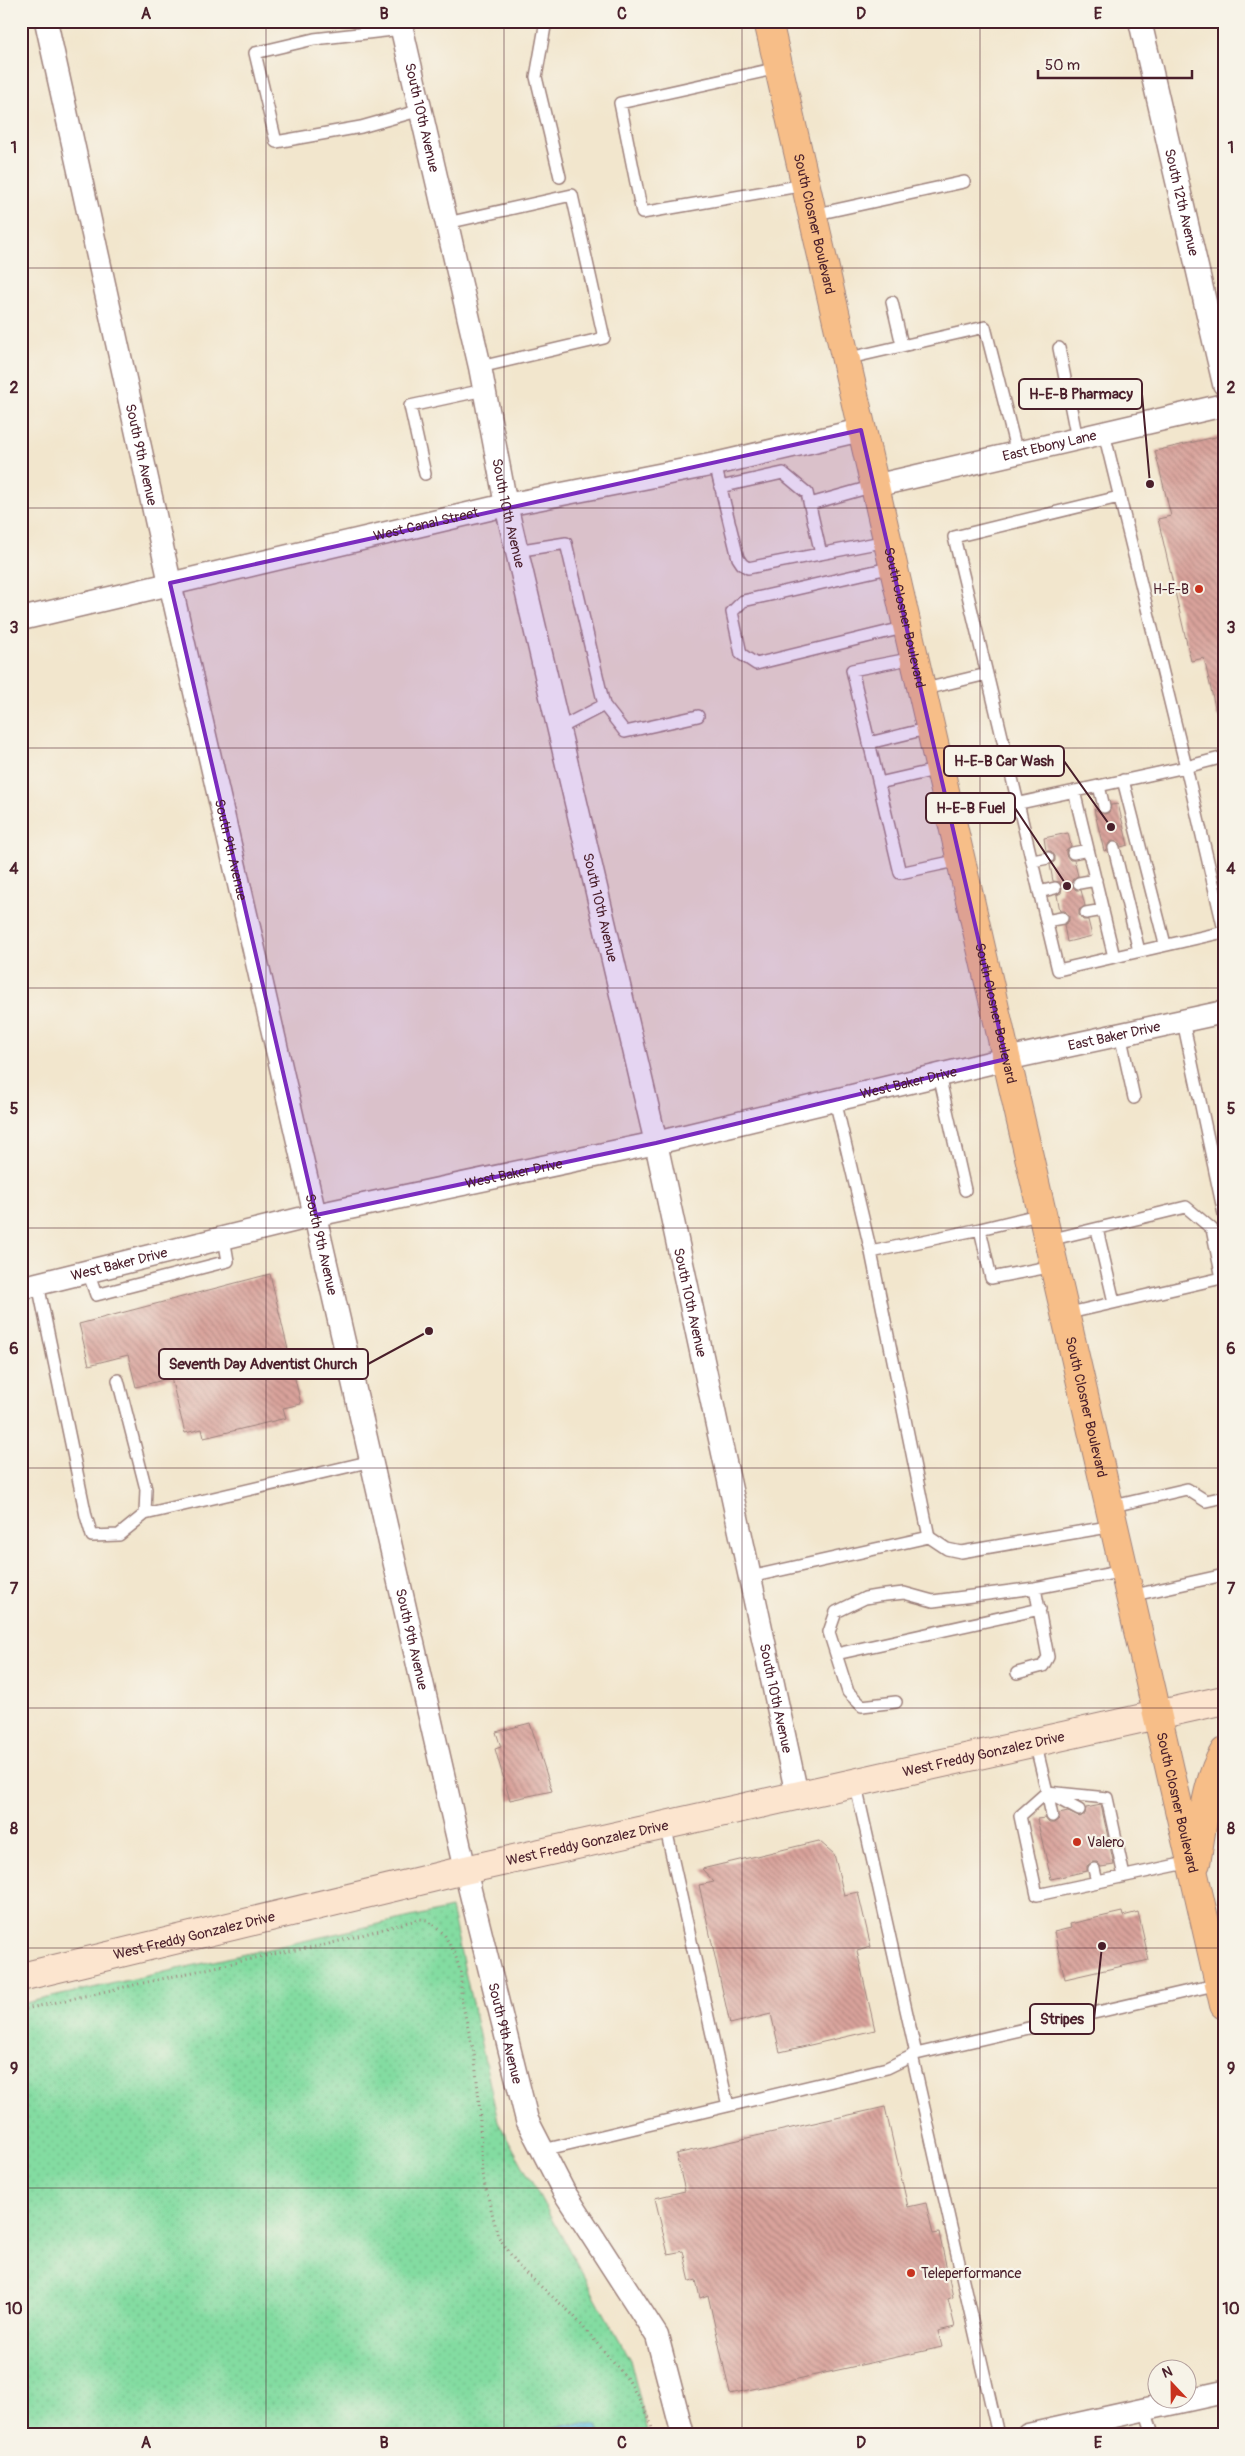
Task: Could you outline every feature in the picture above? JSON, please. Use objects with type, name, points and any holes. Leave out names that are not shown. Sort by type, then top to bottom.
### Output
[{"type":"main road","name":"South Closner Boulevard","points":[[768,21],[1221,1994]]},
{"type":"main road","name":"West Freddy Gonzalez Drive","points":[[21,1977],[465,1870],[1224,1700]]},
{"type":"main road","points":[[1192,1868],[1218,1760],[1224,1752]]},
{"type":"street","name":"South 9th Avenue","points":[[46,21],[170,583],[465,1870],[527,2120],[564,2192],[657,2336],[683,2435]]},
{"type":"street","name":"South 12th Avenue","points":[[1140,21],[1224,384]]},
{"type":"street","name":"South 10th Avenue","points":[[401,25],[480,367],[516,551],[656,1143],[797,1795]]},
{"type":"street","name":"East Ebony Lane","points":[[874,486],[1224,405]]},
{"type":"street","name":"West Canal Street","points":[[21,619],[506,506],[715,464],[861,430]]},
{"type":"street","name":"East Baker Drive","points":[[1006,1059],[1224,1012]]},
{"type":"street","name":"West Baker Drive","points":[[30,1286],[316,1215],[656,1143],[1006,1059]]},
{"type":"street","points":[[1030,2434],[1224,2392]]},
{"type":"lane","points":[[546,21],[536,76],[560,177]]},
{"type":"lane","points":[[401,25],[314,39],[255,53],[276,142],[361,128],[421,110]]},
{"type":"lane","points":[[778,68],[620,104],[642,213],[805,185]]},
{"type":"lane","points":[[812,215],[964,182]]},
{"type":"lane","points":[[447,223],[572,194],[604,338],[480,367]]},
{"type":"lane","points":[[892,302],[902,345]]},
{"type":"lane","points":[[845,359],[985,327],[1017,453]]},
{"type":"lane","points":[[1059,348],[1078,439]]},
{"type":"lane","points":[[425,474],[410,406],[484,390]]},
{"type":"lane","points":[[1104,433],[1224,931],[1058,970],[954,537],[1119,497]]},
{"type":"lane","points":[[777,449],[783,473],[807,493],[821,554]]},
{"type":"lane","points":[[715,464],[738,558],[748,568],[887,540]]},
{"type":"lane","points":[[720,487],[783,473]]},
{"type":"lane","points":[[810,504],[874,486]]},
{"type":"lane","points":[[516,551],[566,543],[604,705],[625,732],[698,716]]},
{"type":"lane","points":[[893,567],[743,601],[732,612],[741,654],[756,664],[907,627]]},
{"type":"lane","points":[[914,658],[852,670],[900,873],[960,860]]},
{"type":"lane","points":[[921,690],[987,674]]},
{"type":"lane","points":[[558,729],[604,705]]},
{"type":"lane","points":[[869,743],[930,728]]},
{"type":"lane","points":[[951,818],[1224,757]]},
{"type":"lane","points":[[878,783],[940,769]]},
{"type":"lane","points":[[1123,780],[1165,944]]},
{"type":"lane","points":[[1099,786],[1104,807]]},
{"type":"lane","points":[[1074,791],[1114,957]]},
{"type":"lane","points":[[1114,848],[1139,951]]},
{"type":"lane","points":[[1073,853],[1088,850]]},
{"type":"lane","points":[[1033,861],[1048,858]]},
{"type":"lane","points":[[1079,883],[1096,880]]},
{"type":"lane","points":[[1039,892],[1055,888]]},
{"type":"lane","points":[[1086,913],[1102,910]]},
{"type":"lane","points":[[1046,921],[1062,918]]},
{"type":"lane","points":[[1183,1021],[1224,1214]]},
{"type":"lane","points":[[1120,1034],[1134,1098]]},
{"type":"lane","points":[[939,1074],[965,1190]]},
{"type":"lane","points":[[835,1100],[871,1252],[929,1537],[946,1549],[961,1552],[1112,1516],[1187,1489],[1206,1501],[1224,1497]]},
{"type":"lane","points":[[980,1229],[991,1278],[1051,1253],[1097,1229],[1186,1207],[1212,1229],[1222,1278],[1065,1314]]},
{"type":"lane","points":[[871,1252],[1042,1214]]},
{"type":"lane","points":[[1097,1229],[1114,1302]]},
{"type":"lane","points":[[30,1286],[92,1536],[120,1534],[145,1514],[372,1461]]},
{"type":"lane","points":[[118,1380],[146,1488],[145,1514]]},
{"type":"lane","points":[[750,1577],[929,1537]]},
{"type":"lane","points":[[896,1702],[862,1706],[848,1692],[829,1632],[836,1612],[865,1598],[904,1593],[933,1601],[1036,1588],[1127,1584],[1224,1575]]},
{"type":"lane","points":[[1017,1673],[1043,1666],[1048,1657],[1036,1588]]},
{"type":"lane","points":[[836,1654],[1040,1609]]},
{"type":"lane","points":[[1035,1742],[1052,1816]]},
{"type":"lane","points":[[855,1782],[998,2435]]},
{"type":"lane","points":[[1047,1792],[1079,1810]]},
{"type":"lane","points":[[1124,1876],[1107,1798],[1047,1792],[1020,1816],[1037,1895],[1124,1876],[1192,1868]]},
{"type":"lane","points":[[665,1825],[728,2106]]},
{"type":"lane","points":[[1094,1869],[1096,1882]]},
{"type":"lane","points":[[1065,1876],[1068,1888]]},
{"type":"lane","points":[[543,2150],[888,2068],[914,2054],[1221,1994]]},
{"type":"lane","points":[[1145,2409],[1153,2435]]},
{"type":"path","points":[[21,2010],[273,1954],[321,1946],[420,1919],[427,1920],[444,1934],[455,1954],[461,1974],[461,1998],[474,2053],[479,2099],[482,2174],[498,2236],[520,2268],[573,2315],[629,2381],[648,2415],[654,2435]]},
{"type":"highlighted area","points":[[861,430],[1006,1059],[656,1143],[316,1215],[170,583]]},
{"type":"green space","points":[[451,1908],[498,2121],[630,2360],[649,2435],[21,2435],[21,2004]]},
{"type":"water","points":[[568,2424],[597,2425],[601,2435],[518,2435]]},
{"type":"building","name":"H-E-B","points":[[1224,435],[1224,715],[1217,716],[1204,658],[1191,661],[1158,519],[1171,516],[1155,451]]},
{"type":"building","points":[[1118,804],[1128,845],[1121,847],[1119,843],[1113,841],[1109,843],[1107,850],[1104,851],[1094,809],[1105,814],[1109,812],[1111,805]]},
{"type":"building","points":[[1068,833],[1071,846],[1066,850],[1066,855],[1070,860],[1074,860],[1078,876],[1072,880],[1072,885],[1076,890],[1081,890],[1085,906],[1079,910],[1079,915],[1083,920],[1088,920],[1092,936],[1067,942],[1064,925],[1069,921],[1069,916],[1065,911],[1060,911],[1057,895],[1061,893],[1062,887],[1060,882],[1053,881],[1050,865],[1055,861],[1055,856],[1051,851],[1046,851],[1044,838]]},
{"type":"building","points":[[270,1274],[301,1404],[283,1408],[286,1418],[204,1438],[202,1429],[185,1433],[171,1378],[136,1387],[128,1355],[89,1365],[79,1324]]},
{"type":"building","points":[[530,1723],[552,1791],[510,1800],[495,1749],[501,1747],[496,1732]]},
{"type":"building","name":"Valero","points":[[1101,1805],[1114,1865],[1101,1867],[1097,1862],[1092,1862],[1087,1866],[1087,1871],[1051,1879],[1037,1819],[1045,1818],[1049,1823],[1054,1823],[1059,1819],[1059,1814],[1068,1812],[1080,1817],[1085,1814],[1086,1808]]},
{"type":"building","points":[[819,1841],[834,1854],[844,1895],[858,1892],[871,1947],[857,1951],[875,2030],[780,2052],[771,2014],[730,2024],[699,1885],[714,1882],[702,1869]]},
{"type":"building","points":[[1122,1912],[1123,1916],[1138,1912],[1149,1960],[1065,1979],[1054,1932],[1071,1928],[1070,1924]]},
{"type":"building","points":[[885,2107],[908,2207],[926,2203],[933,2234],[939,2233],[953,2297],[948,2299],[955,2327],[938,2331],[942,2347],[730,2394],[708,2295],[700,2298],[696,2280],[690,2282],[683,2251],[668,2254],[655,2198],[685,2191],[676,2154]]},
{"type":"place","name":"H-E-B Pharmacy","points":[[1150,484]]},
{"type":"place","name":"H-E-B","points":[[1199,589]]},
{"type":"place","name":"H-E-B Car Wash","points":[[1111,827]]},
{"type":"place","name":"H-E-B Fuel","points":[[1067,886]]},
{"type":"place","name":"Seventh Day Adventist Church","points":[[429,1331]]},
{"type":"place","name":"Valero","points":[[1077,1842]]},
{"type":"place","name":"Stripes","points":[[1102,1946]]},
{"type":"place","name":"Teleperformance","points":[[911,2273]]}]
